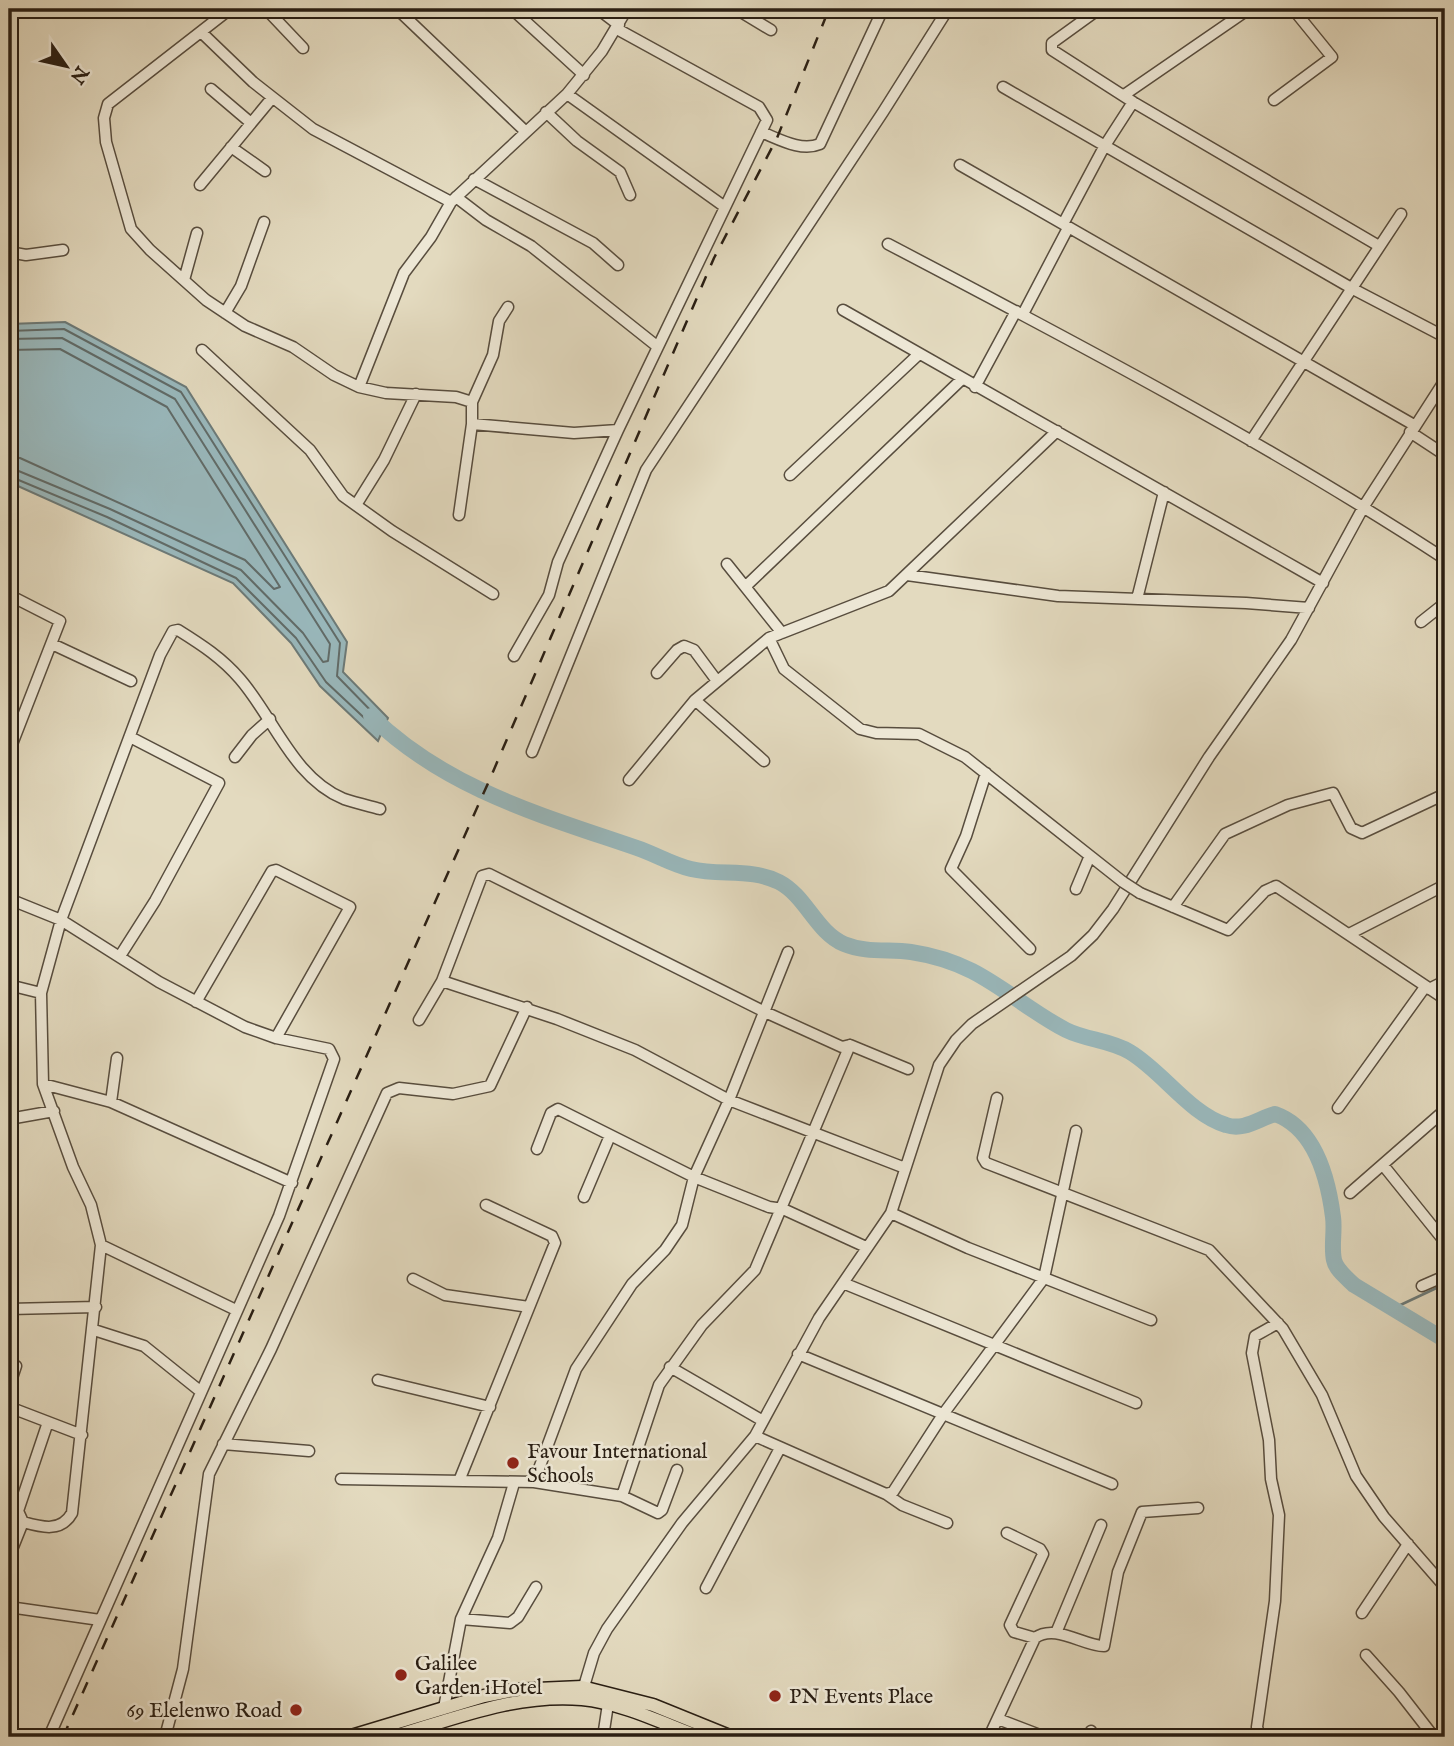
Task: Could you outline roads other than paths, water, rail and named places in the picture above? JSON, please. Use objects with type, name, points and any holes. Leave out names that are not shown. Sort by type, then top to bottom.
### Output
[{"type":"main road","points":[[348,1737],[514,1690],[582,1693],[653,1705],[732,1737]]},
{"type":"main road","points":[[392,1737],[416,1734],[500,1705],[582,1693],[678,1733],[700,1737]]},
{"type":"street","points":[[230,9],[108,104],[104,118],[106,142],[127,220],[136,236],[225,313],[293,347],[334,375],[359,387],[456,397],[472,402]]},
{"type":"street","points":[[266,9],[303,47]]},
{"type":"street","points":[[397,9],[525,131]]},
{"type":"street","points":[[512,9],[584,75]]},
{"type":"street","points":[[514,656],[549,594],[558,562],[618,430],[766,120],[759,107],[618,27],[598,9]]},
{"type":"street","points":[[359,387],[404,273],[454,200],[567,94],[618,27],[627,9]]},
{"type":"street","points":[[736,9],[771,30]]},
{"type":"street","points":[[761,132],[797,146],[812,147],[820,144],[883,9]]},
{"type":"street","points":[[532,752],[646,470],[884,112],[948,9]]},
{"type":"street","points":[[1099,9],[1051,46],[1129,99],[1378,246]]},
{"type":"street","points":[[975,387],[1065,226],[1129,99],[1249,9]]},
{"type":"street","points":[[1274,100],[1332,57],[1293,9]]},
{"type":"street","points":[[201,32],[272,98],[333,141],[454,200],[531,246],[658,347]]},
{"type":"street","points":[[1003,87],[1353,289],[1445,337]]},
{"type":"street","points":[[211,89],[251,123]]},
{"type":"street","points":[[567,94],[725,207]]},
{"type":"street","points":[[200,185],[272,98]]},
{"type":"street","points":[[546,112],[577,141],[620,172],[630,195]]},
{"type":"street","points":[[231,147],[265,171]]},
{"type":"street","points":[[960,164],[1304,361],[1412,428],[1445,455]]},
{"type":"street","points":[[474,179],[593,243],[618,265]]},
{"type":"street","points":[[1251,441],[1401,214]]},
{"type":"street","points":[[225,313],[241,286],[264,222]]},
{"type":"street","points":[[184,280],[197,233]]},
{"type":"street","points":[[888,244],[1019,312],[1251,441],[1364,506],[1445,559]]},
{"type":"street","points":[[9,252],[26,255],[63,250]]},
{"type":"street","points":[[459,515],[472,424],[472,402],[493,355],[499,321],[508,307]]},
{"type":"street","points":[[843,310],[1323,583]]},
{"type":"street","points":[[202,350],[310,450],[336,489],[356,505],[493,594]]},
{"type":"street","points":[[790,475],[919,354]]},
{"type":"street","points":[[746,586],[962,379]]},
{"type":"street","points":[[582,1693],[607,1629],[641,1577],[755,1436],[798,1354],[842,1283],[891,1213],[939,1065],[956,1040],[988,1010],[1039,979],[1086,942],[1113,909],[1209,757],[1291,640],[1364,506],[1445,380]]},
{"type":"street","points":[[356,505],[384,460],[416,394]]},
{"type":"street","points":[[472,424],[575,433],[618,430]]},
{"type":"street","points":[[629,780],[695,699],[768,638],[878,597],[907,575],[1057,432]]},
{"type":"street","points":[[1137,599],[1164,492]]},
{"type":"street","points":[[727,564],[782,633]]},
{"type":"street","points":[[907,575],[1058,596],[1309,608]]},
{"type":"street","points":[[9,596],[58,618],[60,625],[9,752]]},
{"type":"street","points":[[1421,622],[1445,603]]},
{"type":"street","points":[[48,1422],[13,1509],[23,1522],[52,1527],[68,1521],[72,1513],[94,1330],[101,1245],[91,1205],[43,1084],[41,993],[61,920],[169,636],[178,630],[205,645],[219,658],[239,678],[270,719],[290,754],[312,776],[343,798],[380,809]]},
{"type":"street","points":[[768,638],[784,669],[860,729],[876,733],[919,734],[965,757],[1089,858],[1140,893],[1228,930],[1265,891],[1276,886],[1351,933],[1445,999]]},
{"type":"street","points":[[52,644],[131,681]]},
{"type":"street","points":[[657,673],[677,650],[684,646],[694,650],[717,681]]},
{"type":"street","points":[[695,699],[764,761]]},
{"type":"street","points":[[235,757],[252,735],[270,719]]},
{"type":"street","points":[[120,956],[155,901],[219,783],[130,737]]},
{"type":"street","points":[[986,772],[966,836],[951,869],[1030,949]]},
{"type":"street","points":[[1173,907],[1221,838],[1288,805],[1333,793],[1352,828],[1362,833],[1445,794]]},
{"type":"street","points":[[1076,889],[1089,858]]},
{"type":"street","points":[[196,1002],[272,871],[276,870],[350,907],[276,1038]]},
{"type":"street","points":[[419,1020],[442,981],[482,876],[489,874],[765,1012],[842,1047],[850,1045],[908,1069]]},
{"type":"street","points":[[1351,933],[1445,886]]},
{"type":"street","points":[[9,899],[61,920],[196,1002],[246,1027],[276,1038],[329,1049],[334,1059],[292,1182],[49,1737]]},
{"type":"street","points":[[534,1482],[576,1369],[632,1284],[674,1239],[687,1211],[694,1177],[729,1100],[788,952]]},
{"type":"street","points":[[442,981],[527,1007],[635,1051],[729,1100],[905,1168]]},
{"type":"street","points":[[1338,1108],[1427,988],[1445,981]]},
{"type":"street","points":[[9,985],[41,993]]},
{"type":"street","points":[[165,1737],[183,1670],[206,1487],[223,1444],[271,1349],[387,1093],[399,1088],[438,1095],[453,1094],[489,1086],[527,1007]]},
{"type":"street","points":[[622,1496],[650,1406],[670,1367],[717,1307],[755,1269],[783,1209],[850,1045]]},
{"type":"street","points":[[110,1102],[117,1058]]},
{"type":"street","points":[[43,1084],[110,1102],[292,1182]]},
{"type":"street","points":[[997,1098],[984,1161],[1205,1248],[1278,1323],[1322,1395],[1356,1476],[1377,1508],[1445,1587]]},
{"type":"street","points":[[537,1149],[555,1109],[609,1138],[694,1177],[769,1207],[783,1209],[866,1247]]},
{"type":"street","points":[[1350,1193],[1445,1110]]},
{"type":"street","points":[[9,1119],[54,1111]]},
{"type":"street","points":[[886,1494],[892,1492],[943,1413],[1044,1278],[1076,1131]]},
{"type":"street","points":[[583,1197],[609,1138]]},
{"type":"street","points":[[1383,1165],[1445,1242]]},
{"type":"street","points":[[459,1481],[556,1239],[486,1205]]},
{"type":"street","points":[[891,1213],[1151,1320]]},
{"type":"street","points":[[101,1245],[236,1310]]},
{"type":"street","points":[[1422,1286],[1445,1276]]},
{"type":"street","points":[[413,1279],[445,1295],[529,1307]]},
{"type":"street","points":[[842,1283],[1136,1403]]},
{"type":"street","points":[[9,1309],[96,1307]]},
{"type":"street","points":[[1260,1737],[1257,1727],[1275,1601],[1279,1516],[1271,1479],[1269,1440],[1252,1353],[1255,1336],[1278,1323]]},
{"type":"street","points":[[94,1330],[144,1346],[200,1391]]},
{"type":"street","points":[[798,1354],[1112,1484]]},
{"type":"street","points":[[9,1387],[16,1366]]},
{"type":"street","points":[[670,1367],[763,1421]]},
{"type":"street","points":[[378,1380],[490,1407]]},
{"type":"street","points":[[9,1408],[82,1435]]},
{"type":"street","points":[[755,1436],[886,1494],[902,1505],[947,1523]]},
{"type":"street","points":[[223,1444],[309,1451]]},
{"type":"street","points":[[706,1588],[780,1448]]},
{"type":"street","points":[[341,1479],[534,1482],[622,1496],[660,1512],[677,1470]]},
{"type":"street","points":[[444,1708],[461,1619],[498,1538],[514,1483]]},
{"type":"street","points":[[989,1737],[1035,1638],[1040,1634],[1056,1633],[1104,1646],[1118,1572],[1141,1514],[1198,1508]]},
{"type":"street","points":[[9,1557],[23,1522]]},
{"type":"street","points":[[1056,1633],[1101,1525]]},
{"type":"street","points":[[1007,1533],[1043,1553],[1010,1625],[1014,1632],[1035,1638]]},
{"type":"street","points":[[1362,1613],[1408,1544]]},
{"type":"street","points":[[461,1619],[510,1623],[518,1616],[536,1587]]},
{"type":"street","points":[[9,1606],[100,1620]]},
{"type":"street","points":[[1366,1655],[1434,1737]]},
{"type":"street","points":[[603,1737],[608,1704]]},
{"type":"street","points":[[998,1719],[1045,1737]]},
{"type":"water","points":[[65,322],[186,387],[347,642],[343,672],[388,718],[378,741],[320,686],[291,643],[233,583],[9,482],[9,324]]},
{"type":"waterway","points":[[371,716],[431,763],[496,797],[684,867],[758,875],[779,882],[797,896],[826,931],[852,947],[919,953],[972,971],[1066,1030],[1130,1052],[1213,1120],[1239,1127],[1275,1114],[1289,1121],[1310,1142],[1323,1171],[1333,1217],[1333,1255],[1337,1267],[1354,1285],[1445,1340]]},
{"type":"waterway","points":[[1394,1308],[1445,1284]]},
{"type":"railway","points":[[63,1737],[489,781],[714,258],[777,138],[829,9]]},
{"type":"place","name":"Favour International Schools","points":[[513,1463]]},
{"type":"place","name":"Galilee Garden iHotel","points":[[401,1675]]},
{"type":"place","name":"PN Events Place","points":[[775,1696]]},
{"type":"place","name":"69 Elelenwo Road","points":[[296,1710]]}]
